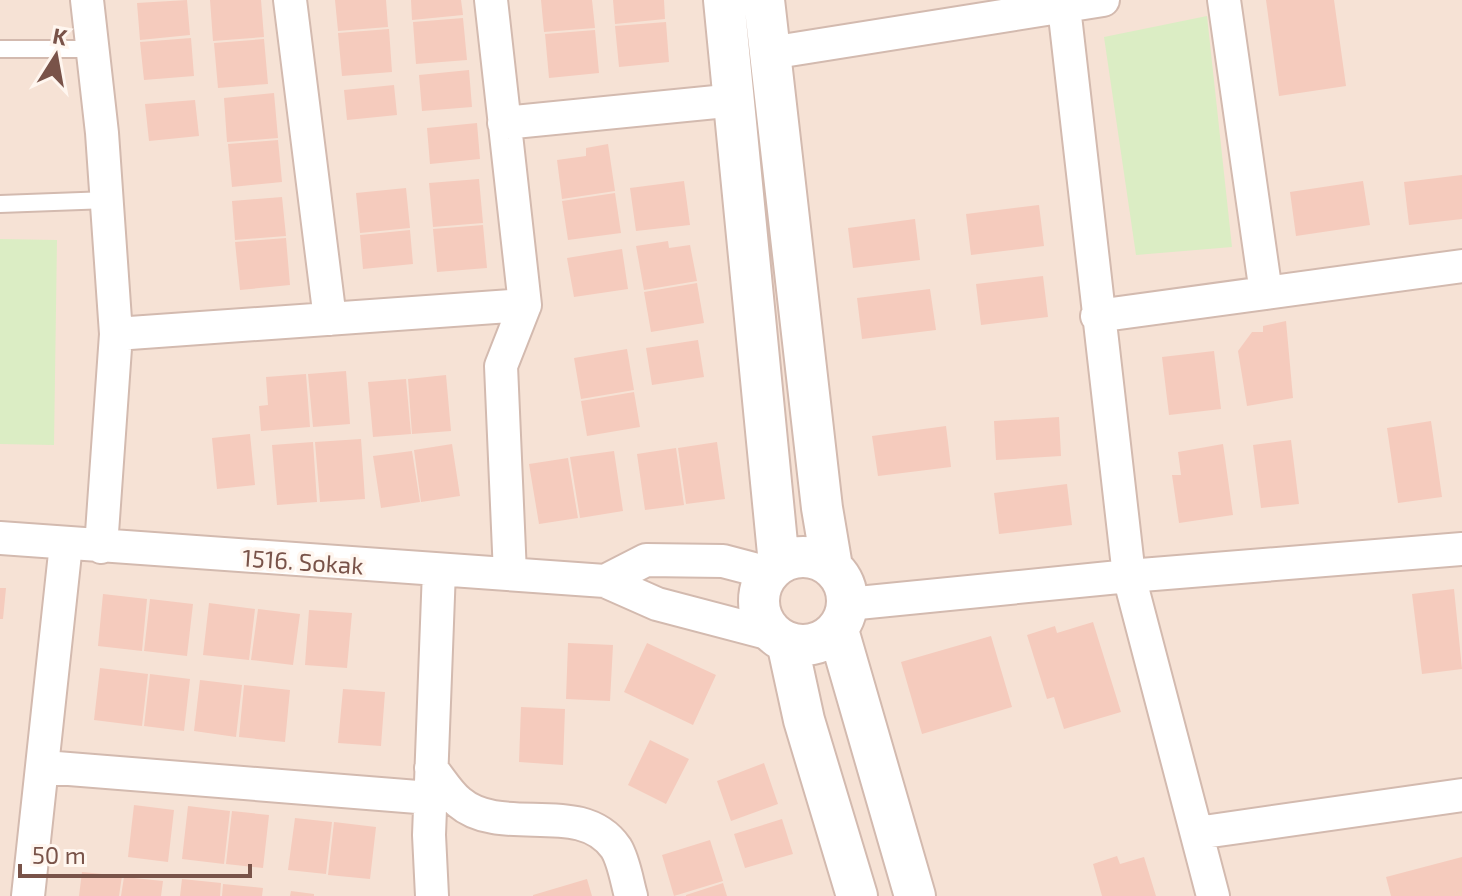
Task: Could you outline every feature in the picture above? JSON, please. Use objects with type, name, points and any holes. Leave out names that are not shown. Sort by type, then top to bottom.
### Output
[{"type":"street","points":[[87,0],[108,200],[116,334],[101,547]]},
{"type":"street","points":[[290,0],[330,319]]},
{"type":"street","points":[[491,0],[525,305],[501,366],[510,574]]},
{"type":"street","points":[[724,0],[736,100],[774,568],[759,598],[766,625],[781,639],[857,896]]},
{"type":"street","points":[[764,0],[822,508],[832,567]]},
{"type":"street","points":[[770,53],[1103,0]]},
{"type":"street","points":[[1224,0],[1266,293]]},
{"type":"street","points":[[1064,7],[1129,576],[1213,896]]},
{"type":"street","points":[[504,123],[736,100]]},
{"type":"street","points":[[1097,316],[1462,266]]},
{"type":"street","points":[[116,334],[525,305]]},
{"type":"street","name":"1516. Sokak","points":[[0,538],[605,581],[657,604],[781,639]]},
{"type":"street","points":[[28,896],[66,544]]},
{"type":"street","points":[[781,639],[814,644],[843,617],[1129,576],[1462,549]]},
{"type":"street","points":[[605,581],[646,560],[723,561],[774,568],[806,557],[832,567],[841,577],[843,617],[915,896]]},
{"type":"street","points":[[432,896],[431,783],[439,570]]},
{"type":"street","points":[[44,767],[431,783],[460,804],[495,817],[563,822],[597,829],[617,849],[631,896]]},
{"type":"street","points":[[1197,833],[1462,795]]},
{"type":"lane","points":[[0,49],[93,49]]},
{"type":"lane","points":[[0,204],[108,200]]},
{"type":"shaded area","points":[[0,0],[1462,0],[1462,896],[0,896]]},
{"type":"green space","points":[[1207,16],[1232,247],[1136,255],[1104,37]]},
{"type":"green space","points":[[0,239],[57,240],[54,445],[0,444]]},
{"type":"building","points":[[187,0],[190,35],[140,40],[137,3]]},
{"type":"building","points":[[210,0],[261,0],[264,37],[213,41]]},
{"type":"building","points":[[335,0],[386,0],[388,27],[338,31]]},
{"type":"building","points":[[411,0],[461,0],[463,15],[412,20]]},
{"type":"building","points":[[541,0],[592,0],[595,28],[544,32]]},
{"type":"building","points":[[613,0],[664,0],[665,19],[615,24]]},
{"type":"building","points":[[1266,0],[1334,0],[1346,86],[1279,96]]},
{"type":"building","points":[[463,18],[467,60],[416,64],[413,22]]},
{"type":"building","points":[[666,22],[669,62],[619,67],[615,26]]},
{"type":"building","points":[[389,29],[392,72],[342,76],[338,33]]},
{"type":"building","points":[[595,30],[599,73],[549,78],[545,34]]},
{"type":"building","points":[[191,38],[194,76],[144,80],[140,42]]},
{"type":"building","points":[[264,39],[268,84],[218,88],[214,43]]},
{"type":"building","points":[[469,70],[472,107],[422,111],[419,75]]},
{"type":"building","points":[[394,85],[397,115],[347,120],[344,90]]},
{"type":"building","points":[[274,93],[278,138],[227,142],[224,98]]},
{"type":"building","points":[[195,100],[199,136],[149,141],[145,104]]},
{"type":"building","points":[[477,123],[480,159],[430,164],[427,128]]},
{"type":"building","points":[[278,140],[282,182],[232,187],[228,144]]},
{"type":"building","points":[[608,144],[615,191],[562,199],[557,160],[586,156],[586,148]]},
{"type":"building","points":[[1462,175],[1462,219],[1409,225],[1404,182]]},
{"type":"building","points":[[479,179],[483,223],[433,227],[429,183]]},
{"type":"building","points":[[684,181],[690,225],[636,231],[630,188]]},
{"type":"building","points":[[1363,181],[1370,225],[1296,236],[1290,192]]},
{"type":"building","points":[[406,188],[410,228],[360,233],[356,193]]},
{"type":"building","points":[[615,193],[621,233],[568,240],[562,201]]},
{"type":"building","points":[[282,197],[286,236],[235,240],[232,201]]},
{"type":"building","points":[[1039,205],[1044,246],[971,255],[966,214]]},
{"type":"building","points":[[915,219],[920,260],[853,268],[848,228]]},
{"type":"building","points":[[483,225],[487,268],[437,272],[433,229]]},
{"type":"building","points":[[410,230],[413,264],[363,269],[360,235]]},
{"type":"building","points":[[286,238],[290,285],[240,290],[235,242]]},
{"type":"building","points":[[668,241],[669,248],[690,245],[697,281],[644,290],[636,246]]},
{"type":"building","points":[[622,249],[628,289],[574,297],[567,258]]},
{"type":"building","points":[[1043,276],[1048,317],[981,325],[976,284]]},
{"type":"building","points":[[697,283],[704,323],[651,332],[644,292]]},
{"type":"building","points":[[930,289],[936,330],[862,339],[857,298]]},
{"type":"building","points":[[1286,321],[1293,398],[1247,406],[1238,351],[1252,332],[1263,332],[1263,326]]},
{"type":"building","points":[[698,340],[704,377],[652,385],[646,348]]},
{"type":"building","points":[[627,349],[634,390],[581,399],[574,358]]},
{"type":"building","points":[[1214,351],[1221,409],[1169,415],[1162,357]]},
{"type":"building","points":[[346,371],[350,424],[313,427],[308,374]]},
{"type":"building","points":[[306,374],[310,427],[261,431],[259,406],[268,405],[266,377]]},
{"type":"building","points":[[446,375],[451,431],[412,434],[408,379]]},
{"type":"building","points":[[406,379],[411,434],[373,437],[368,382]]},
{"type":"building","points":[[634,392],[640,427],[587,436],[581,401]]},
{"type":"building","points":[[1059,417],[1061,456],[996,460],[994,421]]},
{"type":"building","points":[[1431,421],[1442,497],[1398,503],[1387,428]]},
{"type":"building","points":[[946,426],[951,467],[878,476],[872,436]]},
{"type":"building","points":[[250,434],[255,485],[217,489],[212,438]]},
{"type":"building","points":[[361,439],[365,499],[320,502],[315,442]]},
{"type":"building","points":[[1291,440],[1299,504],[1261,508],[1253,445]]},
{"type":"building","points":[[313,442],[317,502],[277,505],[272,445]]},
{"type":"building","points":[[717,442],[725,499],[686,504],[678,448]]},
{"type":"building","points":[[452,444],[460,496],[421,502],[414,450]]},
{"type":"building","points":[[1223,444],[1233,515],[1179,523],[1172,475],[1181,475],[1178,452]]},
{"type":"building","points":[[676,448],[684,505],[645,510],[637,454]]},
{"type":"building","points":[[412,451],[420,502],[381,508],[373,456]]},
{"type":"building","points":[[614,451],[623,511],[580,518],[570,457]]},
{"type":"building","points":[[568,458],[578,518],[539,524],[529,464]]},
{"type":"building","points":[[1067,484],[1072,525],[999,534],[994,493]]},
{"type":"building","points":[[0,588],[6,588],[3,619],[0,619]]},
{"type":"building","points":[[1454,589],[1462,669],[1422,674],[1412,594]]},
{"type":"building","points":[[103,594],[147,599],[142,651],[98,646]]},
{"type":"building","points":[[150,599],[193,604],[187,656],[144,651]]},
{"type":"building","points":[[209,603],[255,609],[249,660],[203,655]]},
{"type":"building","points":[[258,609],[300,614],[293,665],[251,660]]},
{"type":"building","points":[[309,610],[352,613],[347,668],[305,665]]},
{"type":"building","points":[[1093,622],[1121,712],[1064,729],[1054,697],[1047,699],[1027,635],[1055,626],[1057,633]]},
{"type":"building","points":[[991,636],[1012,707],[922,734],[901,662]]},
{"type":"building","points":[[568,643],[613,645],[610,701],[566,699]]},
{"type":"building","points":[[647,643],[716,675],[693,725],[624,692]]},
{"type":"building","points":[[100,668],[148,674],[142,726],[94,720]]},
{"type":"building","points":[[150,674],[190,679],[184,731],[144,726]]},
{"type":"building","points":[[200,680],[242,685],[236,737],[194,731]]},
{"type":"building","points":[[244,685],[290,690],[285,742],[239,737]]},
{"type":"building","points":[[343,689],[385,692],[381,746],[338,743]]},
{"type":"building","points":[[521,707],[565,709],[563,765],[519,762]]},
{"type":"building","points":[[650,740],[689,759],[666,804],[628,785]]},
{"type":"building","points":[[764,763],[778,804],[731,821],[717,781]]},
{"type":"building","points":[[134,805],[174,810],[168,862],[128,857]]},
{"type":"building","points":[[188,806],[230,811],[224,864],[182,859]]},
{"type":"building","points":[[232,811],[269,815],[263,868],[226,864]]},
{"type":"building","points":[[295,818],[332,822],[326,874],[288,870]]},
{"type":"building","points":[[782,819],[793,854],[745,868],[734,834]]},
{"type":"building","points":[[334,822],[376,827],[370,879],[328,875]]},
{"type":"building","points":[[710,840],[723,881],[674,896],[662,855]]},
{"type":"building","points":[[1117,856],[1120,864],[1144,857],[1156,896],[1102,896],[1093,864]]},
{"type":"building","points":[[1462,857],[1462,896],[1391,896],[1386,877]]},
{"type":"building","points":[[82,872],[122,876],[119,896],[79,896]]},
{"type":"building","points":[[124,877],[163,881],[161,896],[121,896]]},
{"type":"building","points":[[182,879],[221,883],[220,896],[180,896]]},
{"type":"building","points":[[587,879],[592,896],[533,896],[533,895]]},
{"type":"building","points":[[723,883],[727,896],[686,896],[686,895]]},
{"type":"building","points":[[223,884],[263,888],[262,896],[222,896]]},
{"type":"building","points":[[291,891],[314,894],[314,896],[290,896]]}]
